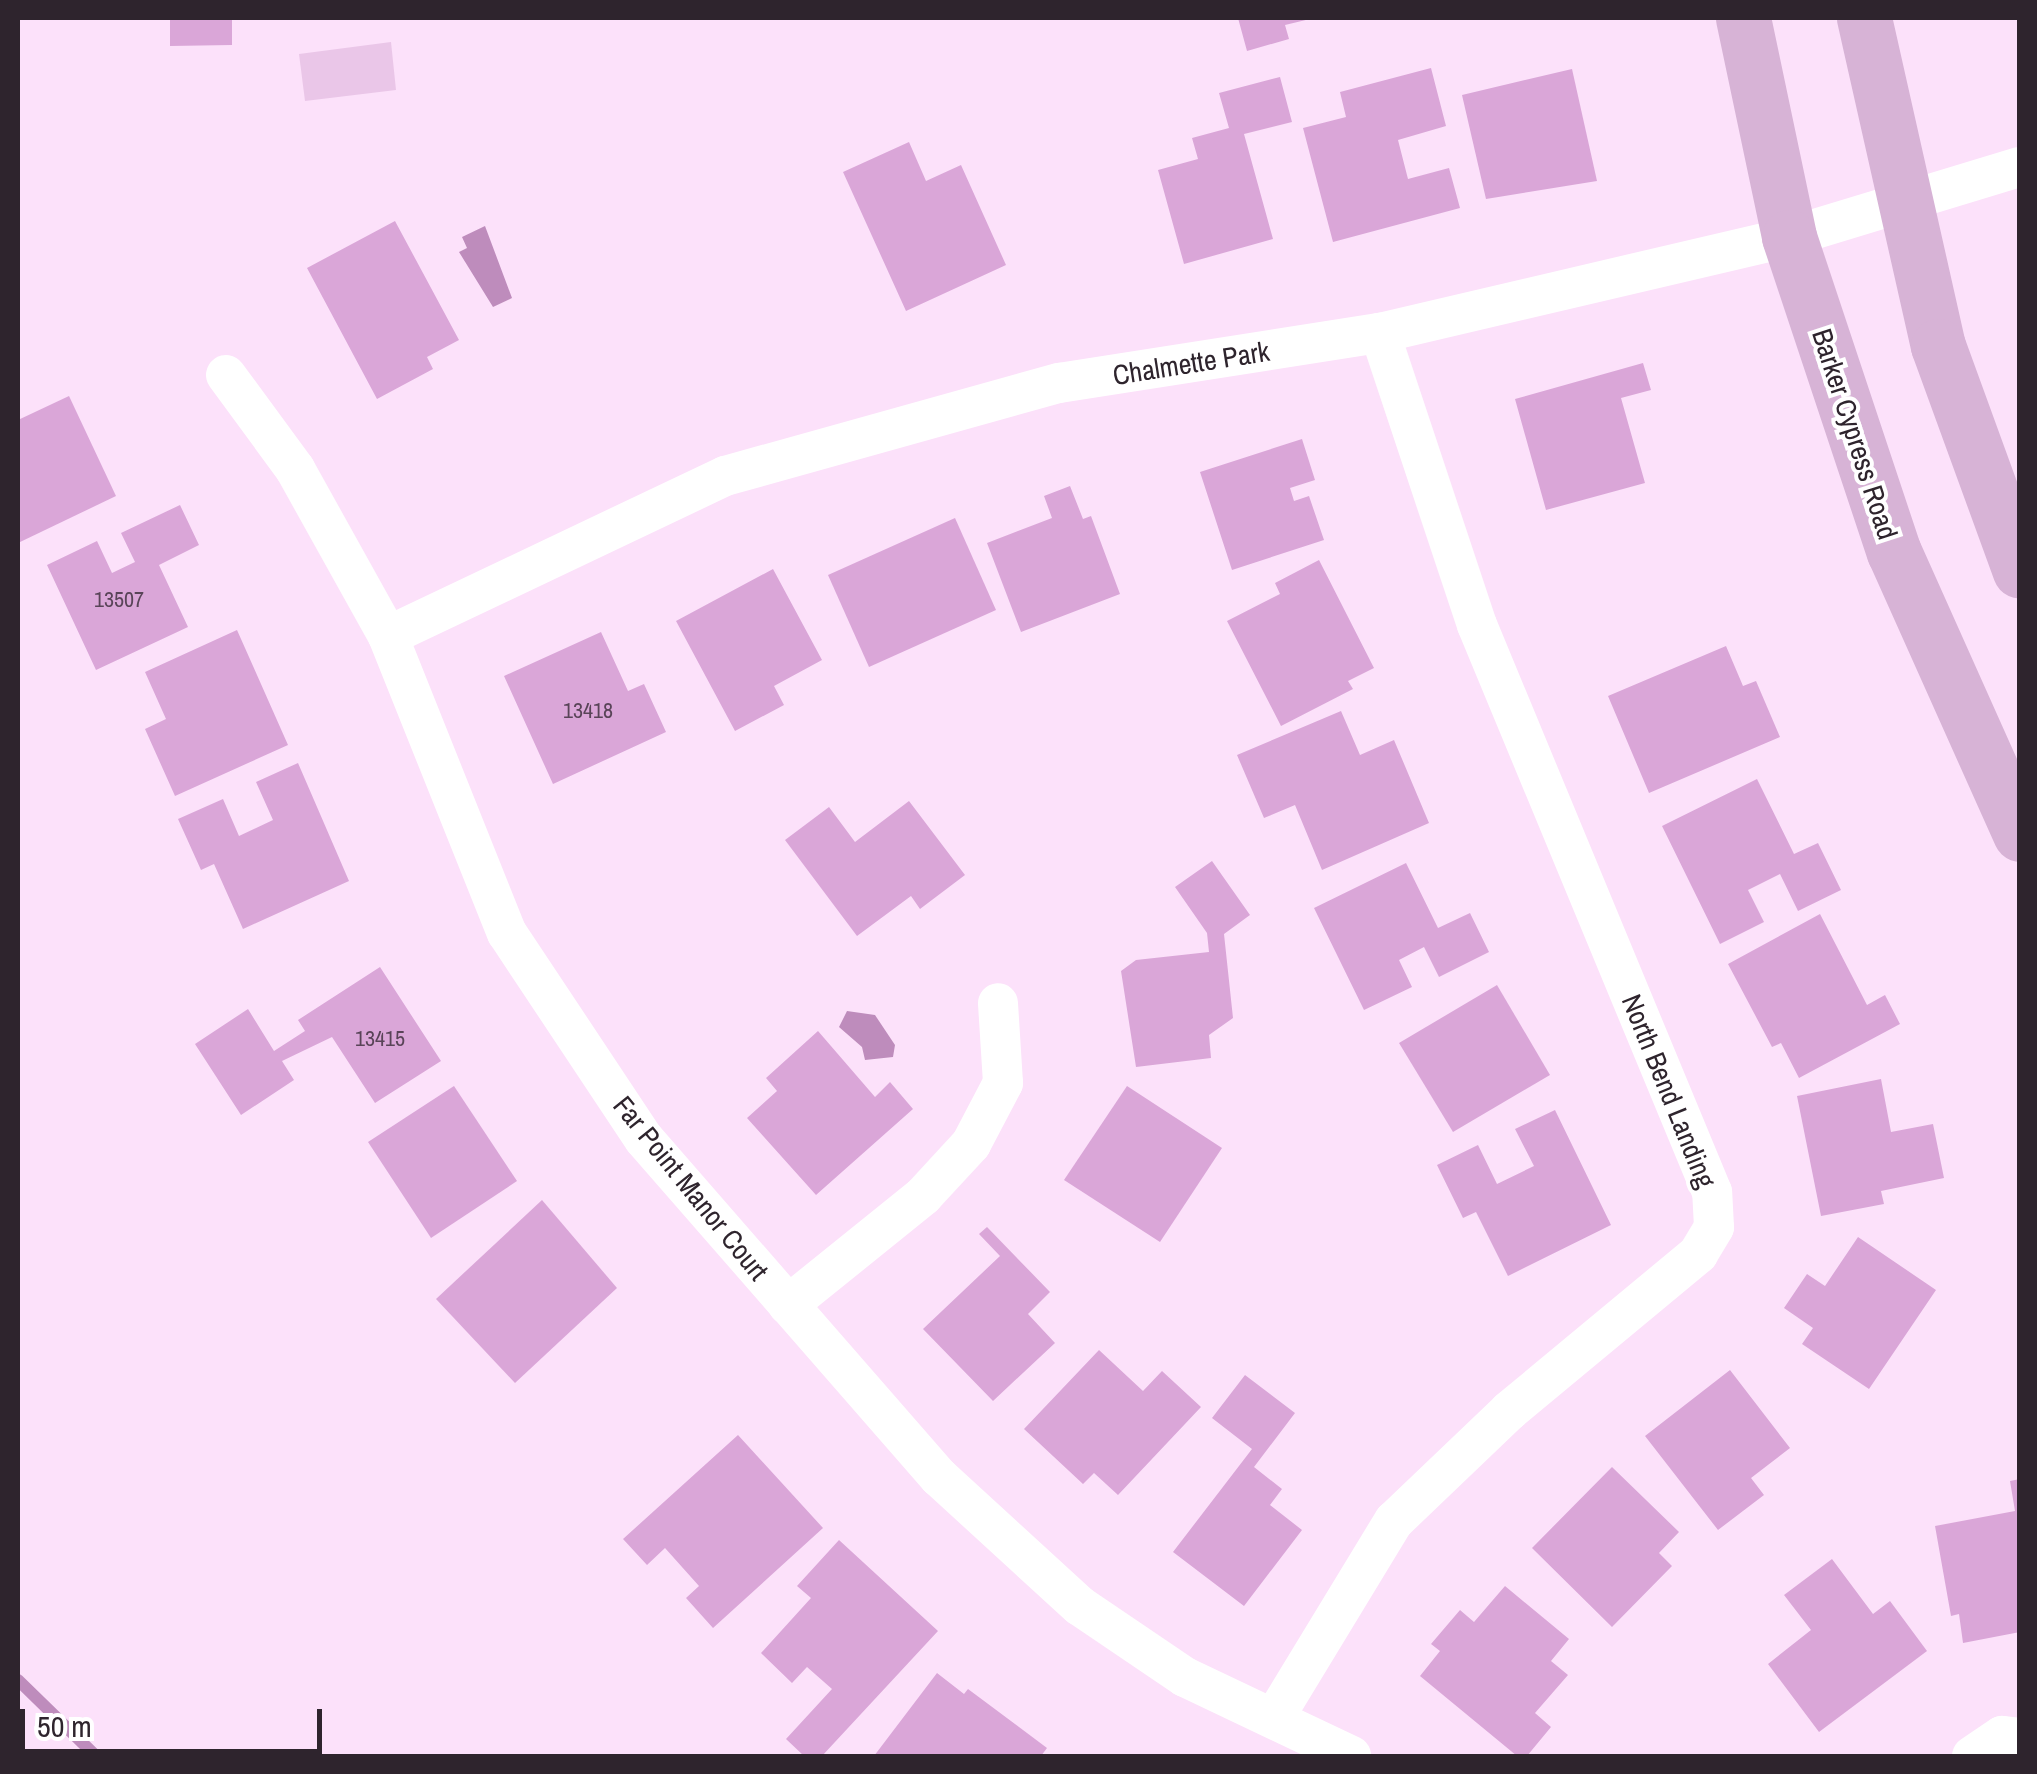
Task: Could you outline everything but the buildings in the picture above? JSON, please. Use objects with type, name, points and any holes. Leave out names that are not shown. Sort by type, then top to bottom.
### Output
[{"type":"main road","name":"Barker Cypress Road","points":[[1743,18],[1789,237],[1894,552],[2020,834]]},
{"type":"main road","points":[[1864,18],[1938,346],[2020,571]]},
{"type":"street","name":"Chalmette Park","points":[[388,636],[725,476],[1058,384],[1380,333],[1789,237],[1906,196],[2020,167]]},
{"type":"street","name":"North Bend Landing","points":[[1274,1718],[1394,1521],[1509,1411],[1698,1254],[1714,1227],[1712,1192],[1477,626],[1380,333]]},
{"type":"street","name":"Far Point Manor Court","points":[[226,375],[295,468],[388,636],[507,933],[644,1140],[940,1477],[1080,1606],[1185,1676],[1350,1756]]},
{"type":"street","points":[[788,1306],[923,1196],[971,1144],[1004,1084],[998,1003]]},
{"type":"street","points":[[1972,1756],[2002,1736],[2020,1738]]},
{"type":"shaded area","points":[[391,42],[396,90],[305,101],[299,54]]},
{"type":"shaded area","points":[[485,226],[512,298],[493,307],[459,252],[467,248],[462,237]]},
{"type":"shaded area","points":[[847,1011],[875,1015],[895,1045],[893,1057],[865,1060],[862,1047],[839,1027]]},
{"type":"waterway","points":[[18,1680],[96,1756]]}]
